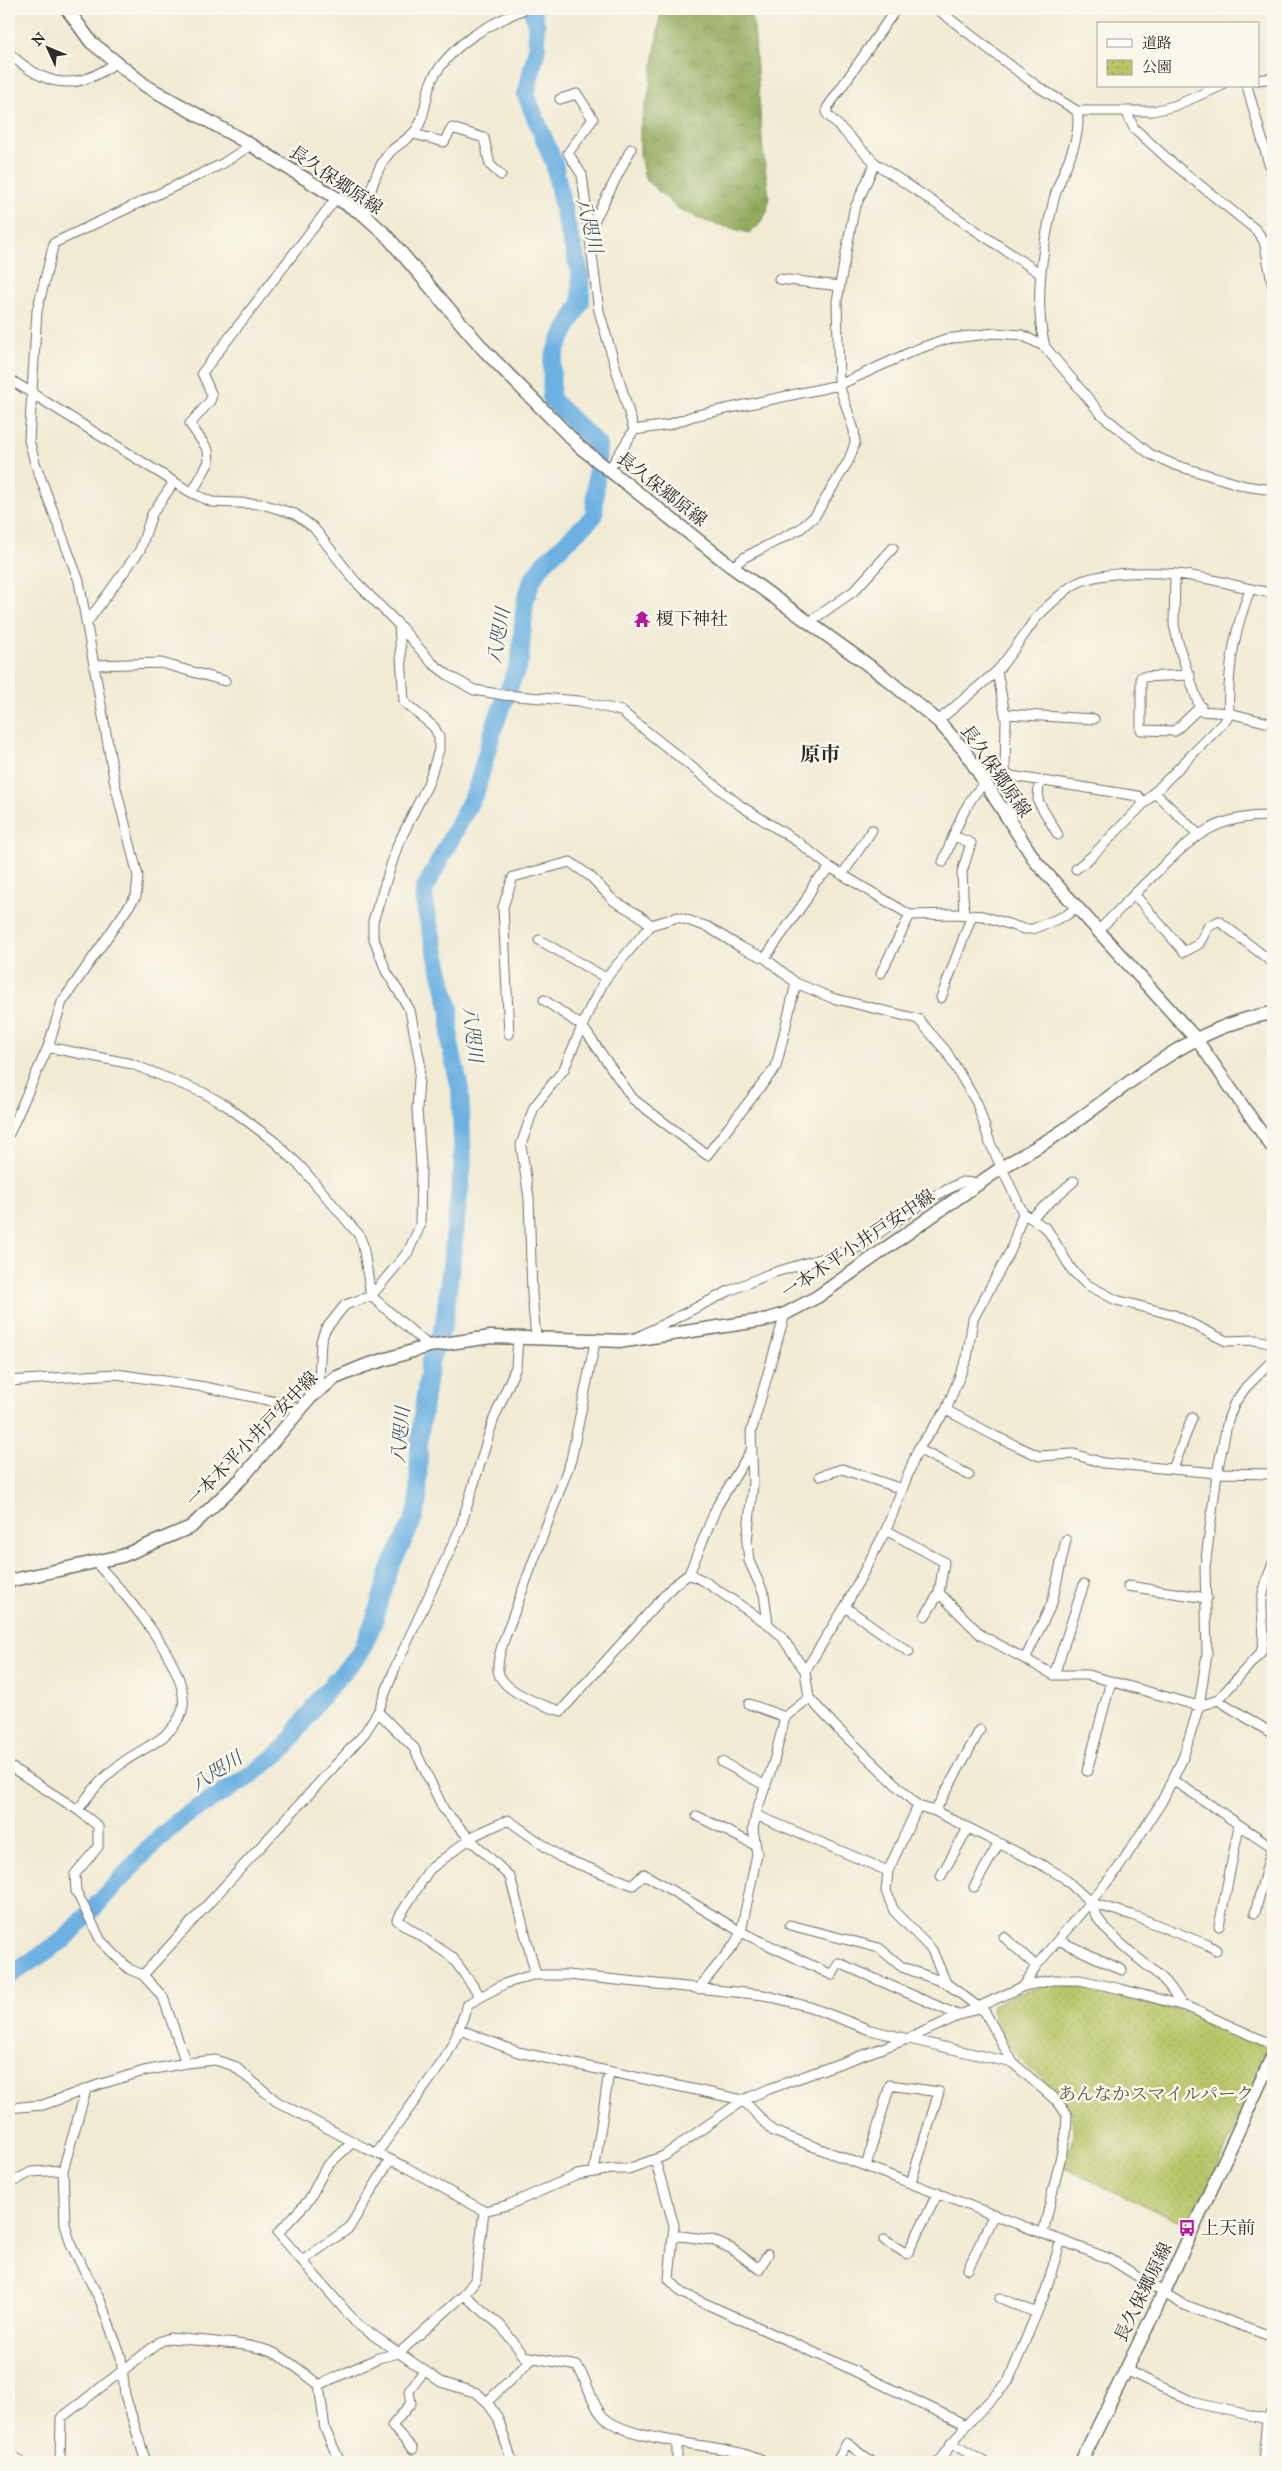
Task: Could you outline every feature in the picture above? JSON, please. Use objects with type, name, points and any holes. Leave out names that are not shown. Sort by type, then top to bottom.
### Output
[{"type":"main road","name":"長久保郷原線","points":[[66,9],[91,42],[146,86],[251,145],[364,215],[386,235],[484,350],[539,408],[580,447],[732,567],[882,674],[938,721],[964,750],[1036,862],[1197,1040]]},
{"type":"main road","name":"一本木平小井戸安中線","points":[[9,1581],[96,1562],[138,1550],[191,1527],[242,1478],[299,1410],[335,1378],[364,1366],[429,1346],[491,1337],[518,1336],[595,1342],[631,1340],[764,1320],[785,1314],[817,1297],[1002,1168],[1062,1132],[1157,1061],[1197,1040],[1257,1015],[1273,1013]]},
{"type":"main road","name":"長久保郷原線","points":[[1081,2462],[1163,2294],[1273,2055]]},
{"type":"street","points":[[364,215],[379,169],[390,153],[414,134],[420,125],[433,77],[450,56],[478,30],[524,9]]},
{"type":"street","points":[[896,9],[827,108],[827,114],[875,164],[1041,274]]},
{"type":"street","points":[[937,9],[1037,86],[1077,111],[1153,111],[1174,106],[1216,88]]},
{"type":"street","points":[[9,53],[42,78],[65,84],[86,81],[115,63]]},
{"type":"street","points":[[1260,80],[1273,78]]},
{"type":"street","points":[[1248,88],[1269,164]]},
{"type":"street","points":[[560,99],[578,94],[593,119],[568,153],[582,175],[599,311],[634,430],[609,470]]},
{"type":"street","points":[[1045,347],[1038,311],[1041,274],[1054,198],[1078,131],[1077,111]]},
{"type":"street","points":[[1126,111],[1134,128],[1170,161],[1256,230],[1264,241],[1273,287]]},
{"type":"street","points":[[414,134],[444,142],[452,128],[484,138],[490,166],[501,175]]},
{"type":"street","points":[[9,1134],[48,1047],[62,1002],[136,896],[138,876],[115,784],[88,622],[79,581],[35,463],[29,440],[37,312],[54,243],[222,164],[251,145]]},
{"type":"street","points":[[589,232],[631,149]]},
{"type":"street","points":[[732,567],[745,557],[800,529],[815,516],[849,460],[855,443],[854,430],[839,385],[837,301],[854,210],[875,164]]},
{"type":"street","points":[[192,494],[209,462],[208,450],[190,424],[212,395],[202,373],[337,197]]},
{"type":"street","points":[[779,279],[840,286]]},
{"type":"street","points":[[634,430],[668,425],[692,416],[839,385],[915,350],[946,339],[995,332],[1022,334],[1045,347],[1102,415],[1150,454],[1175,465],[1245,486],[1273,490]]},
{"type":"street","points":[[9,379],[192,494],[212,502],[262,504],[295,514],[314,528],[355,581],[399,625],[432,663],[474,690],[504,696],[579,701],[621,712],[741,806],[793,839],[831,868],[910,915],[983,916],[1024,929],[1033,929],[1067,915],[1076,907]]},
{"type":"street","points":[[88,622],[140,550],[152,514],[174,482]]},
{"type":"street","points":[[808,623],[854,590],[893,548]]},
{"type":"street","points":[[938,721],[997,671],[1034,621],[1070,587],[1082,580],[1106,574],[1175,575],[1202,577],[1250,590],[1273,593]]},
{"type":"street","points":[[1175,575],[1174,625],[1180,650],[1202,711],[1229,713],[1273,724]]},
{"type":"street","points":[[1076,868],[1092,856],[1227,719],[1234,646],[1242,610],[1250,590]]},
{"type":"street","points":[[323,1388],[319,1379],[321,1341],[325,1330],[345,1304],[371,1296],[408,1252],[420,1226],[421,1165],[417,1109],[420,1063],[410,1010],[386,971],[373,936],[374,921],[398,844],[428,784],[439,750],[439,737],[434,727],[404,702],[399,625]]},
{"type":"street","points":[[95,665],[161,664],[225,680]]},
{"type":"street","points":[[997,671],[1005,714],[1006,776],[1011,804],[1011,822]]},
{"type":"street","points":[[1190,675],[1141,677],[1141,730],[1175,731],[1201,706]]},
{"type":"street","points":[[1005,714],[1094,719]]},
{"type":"street","points":[[1006,776],[1138,796],[1144,803]]},
{"type":"street","points":[[1039,781],[1038,801],[1058,835]]},
{"type":"street","points":[[943,862],[978,788],[986,783]]},
{"type":"street","points":[[1154,792],[1198,834]]},
{"type":"street","points":[[1098,931],[1198,834],[1214,826],[1244,817],[1273,816]]},
{"type":"street","points":[[842,875],[872,830]]},
{"type":"street","points":[[941,998],[968,915],[962,872],[971,843],[954,836]]},
{"type":"street","points":[[509,1034],[503,907],[513,877],[570,862],[591,877],[614,902],[639,915],[651,925]]},
{"type":"street","points":[[765,958],[806,900],[815,882],[831,868]]},
{"type":"street","points":[[1134,894],[1184,952],[1199,944],[1208,926],[1219,921],[1273,963]]},
{"type":"street","points":[[881,973],[910,915]]},
{"type":"street","points":[[536,1338],[532,1294],[530,1198],[521,1145],[534,1106],[564,1069],[582,1026],[606,978],[651,925],[678,917],[708,927],[742,948],[765,958],[796,983],[832,998],[918,1019],[946,1051],[977,1103],[990,1143],[1027,1215],[1047,1228],[1072,1270],[1086,1284],[1116,1300],[1174,1315],[1226,1341],[1256,1340],[1273,1344]]},
{"type":"street","points":[[539,940],[606,978]]},
{"type":"street","points":[[544,1000],[582,1026],[633,1099],[707,1155],[776,1067],[796,983]]},
{"type":"street","points":[[1197,1040],[1273,1149]]},
{"type":"street","points":[[48,1047],[132,1064],[204,1093],[227,1106],[275,1142],[300,1167],[359,1235],[363,1245],[371,1296],[429,1346]]},
{"type":"street","points":[[805,1671],[845,1607],[886,1530],[918,1449],[946,1410],[967,1358],[973,1319],[1011,1250],[1027,1215],[1074,1181]]},
{"type":"street","points":[[631,1340],[729,1291],[769,1274],[857,1248],[927,1200],[962,1182],[980,1183]]},
{"type":"street","points":[[768,1624],[764,1594],[749,1560],[747,1542],[753,1483],[751,1432],[785,1314]]},
{"type":"street","points":[[142,1975],[364,1734],[378,1712],[395,1668],[460,1529],[493,1421],[516,1367],[518,1336]]},
{"type":"street","points":[[595,1342],[571,1460],[498,1660],[500,1679],[513,1690],[541,1705],[561,1711],[566,1708],[673,1586],[689,1574],[717,1506],[752,1449]]},
{"type":"street","points":[[1024,1986],[1036,1966],[1117,1870],[1161,1803],[1193,1728],[1199,1706],[1207,1654],[1205,1567],[1217,1473],[1228,1420],[1234,1404],[1246,1387],[1273,1360]]},
{"type":"street","points":[[9,1381],[116,1374],[205,1387],[286,1404],[299,1410]]},
{"type":"street","points":[[946,1410],[997,1437],[1040,1456],[1074,1454],[1103,1462],[1217,1473],[1273,1474]]},
{"type":"street","points":[[1173,1469],[1192,1418]]},
{"type":"street","points":[[918,1449],[969,1475]]},
{"type":"street","points":[[820,1476],[842,1469],[902,1489]]},
{"type":"street","points":[[886,1530],[944,1562],[939,1593],[925,1616]]},
{"type":"street","points":[[1025,1659],[1052,1602],[1066,1540]]},
{"type":"street","points":[[78,1810],[102,1780],[122,1763],[164,1736],[176,1722],[182,1711],[183,1697],[176,1676],[162,1647],[143,1615],[96,1562]]},
{"type":"street","points":[[939,1593],[981,1635],[1054,1675],[1088,1675],[1199,1706],[1218,1700],[1260,1652],[1264,1643],[1262,1602],[1264,1586],[1273,1562]]},
{"type":"street","points":[[689,1574],[704,1581],[768,1624],[782,1637],[805,1671],[809,1698],[838,1729],[918,1806],[936,1811],[1063,1877],[1091,1903],[1132,1915],[1208,1945],[1216,1950]]},
{"type":"street","points":[[1054,1675],[1084,1584]]},
{"type":"street","points":[[1128,1586],[1207,1598]]},
{"type":"street","points":[[845,1607],[910,1652]]},
{"type":"street","points":[[1087,1771],[1111,1681]]},
{"type":"street","points":[[698,1990],[734,1945],[741,1932],[757,1854],[753,1829],[756,1815],[774,1761],[785,1717],[809,1698]]},
{"type":"street","points":[[1218,1700],[1273,1734]]},
{"type":"street","points":[[750,1704],[785,1717]]},
{"type":"street","points":[[378,1712],[414,1748],[444,1810],[469,1838],[510,1877],[536,1976]]},
{"type":"street","points":[[936,1811],[980,1730]]},
{"type":"street","points":[[722,1762],[766,1786]]},
{"type":"street","points":[[9,1766],[78,1810],[98,1826],[98,1846],[75,1874],[76,1891],[100,1941],[129,1970],[142,1975],[163,1997],[186,2063]]},
{"type":"street","points":[[1172,1780],[1204,1799],[1239,1826],[1273,1847],[1255,1913]]},
{"type":"street","points":[[918,1806],[888,1871],[886,1891],[894,1911],[932,1950],[946,1983]]},
{"type":"street","points":[[756,1815],[888,1871]]},
{"type":"street","points":[[696,1816],[755,1845]]},
{"type":"street","points":[[481,1997],[452,1957],[397,1920],[429,1870],[469,1838],[508,1820],[560,1857],[633,1885],[644,1874],[741,1932],[832,1975],[840,1963],[958,2015]]},
{"type":"street","points":[[1219,1926],[1239,1826]]},
{"type":"street","points":[[941,1876],[968,1828]]},
{"type":"street","points":[[974,1887],[999,1843]]},
{"type":"street","points":[[1091,1903],[1093,1913],[1125,1948],[1166,1981],[1182,2005]]},
{"type":"street","points":[[790,1925],[880,1948],[902,1967],[946,1983],[985,2012],[1013,2063],[1058,2102],[1067,2115],[1066,2134],[1043,2233]]},
{"type":"street","points":[[1004,1937],[1036,1966]]},
{"type":"street","points":[[1058,1940],[1122,1970]]},
{"type":"street","points":[[377,2154],[444,2060],[468,2004],[504,1984],[536,1976],[568,1975],[764,1996],[810,2007],[870,2030],[1013,2063]]},
{"type":"street","points":[[9,2108],[43,2105],[144,2071],[215,2060],[234,2066],[276,2101],[484,2211],[508,2205],[577,2175],[612,2168],[628,2169],[655,2160],[697,2135],[722,2113],[743,2100],[768,2089],[910,2038],[1024,1986],[1053,1980],[1080,1980],[1182,2005],[1273,2045]]},
{"type":"street","points":[[458,2030],[518,2052],[743,2100],[773,2131],[1110,2259],[1163,2294],[1182,2304],[1273,2337]]},
{"type":"street","points":[[594,2172],[609,2072]]},
{"type":"street","points":[[866,2166],[890,2085],[939,2092],[911,2182]]},
{"type":"street","points":[[86,2090],[63,2170],[65,2224],[71,2245],[100,2300],[121,2358],[125,2395],[146,2462]]},
{"type":"street","points":[[353,2142],[326,2167],[309,2200],[278,2232],[357,2324],[441,2382],[478,2394],[487,2402],[498,2418],[512,2462]]},
{"type":"street","points":[[302,2261],[350,2228],[390,2160]]},
{"type":"street","points":[[655,2160],[674,2225],[669,2278],[682,2293],[844,2366],[966,2425]]},
{"type":"street","points":[[9,2184],[31,2172],[63,2170]]},
{"type":"street","points":[[884,2240],[907,2254],[938,2193]]},
{"type":"street","points":[[319,2385],[378,2358],[399,2353],[464,2295],[476,2279],[484,2211]]},
{"type":"street","points":[[968,2269],[994,2214]]},
{"type":"street","points":[[673,2235],[712,2240],[732,2249],[759,2269],[768,2254]]},
{"type":"street","points":[[938,2462],[966,2425],[1008,2382],[1045,2292],[1061,2240]]},
{"type":"street","points":[[464,2295],[501,2326],[524,2356],[577,2366],[584,2376],[601,2415],[610,2422],[628,2430],[743,2454],[765,2462]]},
{"type":"street","points":[[1000,2298],[1037,2313]]},
{"type":"street","points":[[60,2462],[61,2418],[161,2341],[170,2338],[258,2348],[274,2354],[319,2385],[325,2429],[340,2462]]},
{"type":"street","points":[[487,2402],[533,2358]]},
{"type":"street","points":[[1126,2370],[1195,2403],[1267,2419]]},
{"type":"street","points":[[414,2449],[392,2426],[411,2403],[409,2391],[424,2371]]},
{"type":"street","points":[[1263,2462],[1267,2419],[1273,2408]]},
{"type":"street","points":[[677,2441],[677,2462]]},
{"type":"street","points":[[951,2443],[984,2462]]},
{"type":"street","points":[[836,2462],[847,2444],[872,2462]]},
{"type":"street","points":[[9,2452],[21,2462]]},
{"type":"street","points":[[738,2462],[743,2454]]},
{"type":"green space","points":[[661,9],[749,9],[754,28],[763,152],[769,197],[767,212],[758,226],[749,233],[705,221],[677,208],[645,179],[640,155],[640,127],[649,93]]},
{"type":"green space","name":"あんなかスマイルパーク","points":[[1065,1984],[1202,2016],[1272,2047],[1190,2227],[1064,2168],[1073,2134],[1073,2123],[1070,2113],[1059,2095],[1014,2052],[991,2010],[992,2005],[1019,1994],[1046,1986]]},
{"type":"waterway","name":"八咫川","points":[[9,1976],[65,1939],[154,1843],[183,1817],[247,1778],[285,1748],[320,1698],[361,1652],[374,1621],[390,1568],[412,1523],[418,1505],[419,1441],[430,1362],[444,1324],[463,1163],[460,1089],[450,1044],[450,1010],[425,908],[424,890],[476,791],[494,727],[520,660],[525,602],[532,580],[544,563],[594,516],[598,445],[551,399],[552,363],[557,347],[581,302],[580,272],[565,218],[554,163],[526,95],[537,48],[536,24],[532,9]]},
{"type":"place","name":"榎下神社","points":[[642,619]]},
{"type":"place","name":"上天前","points":[[1187,2228]]},
{"type":"district","name":"原市","points":[[820,754]]}]
